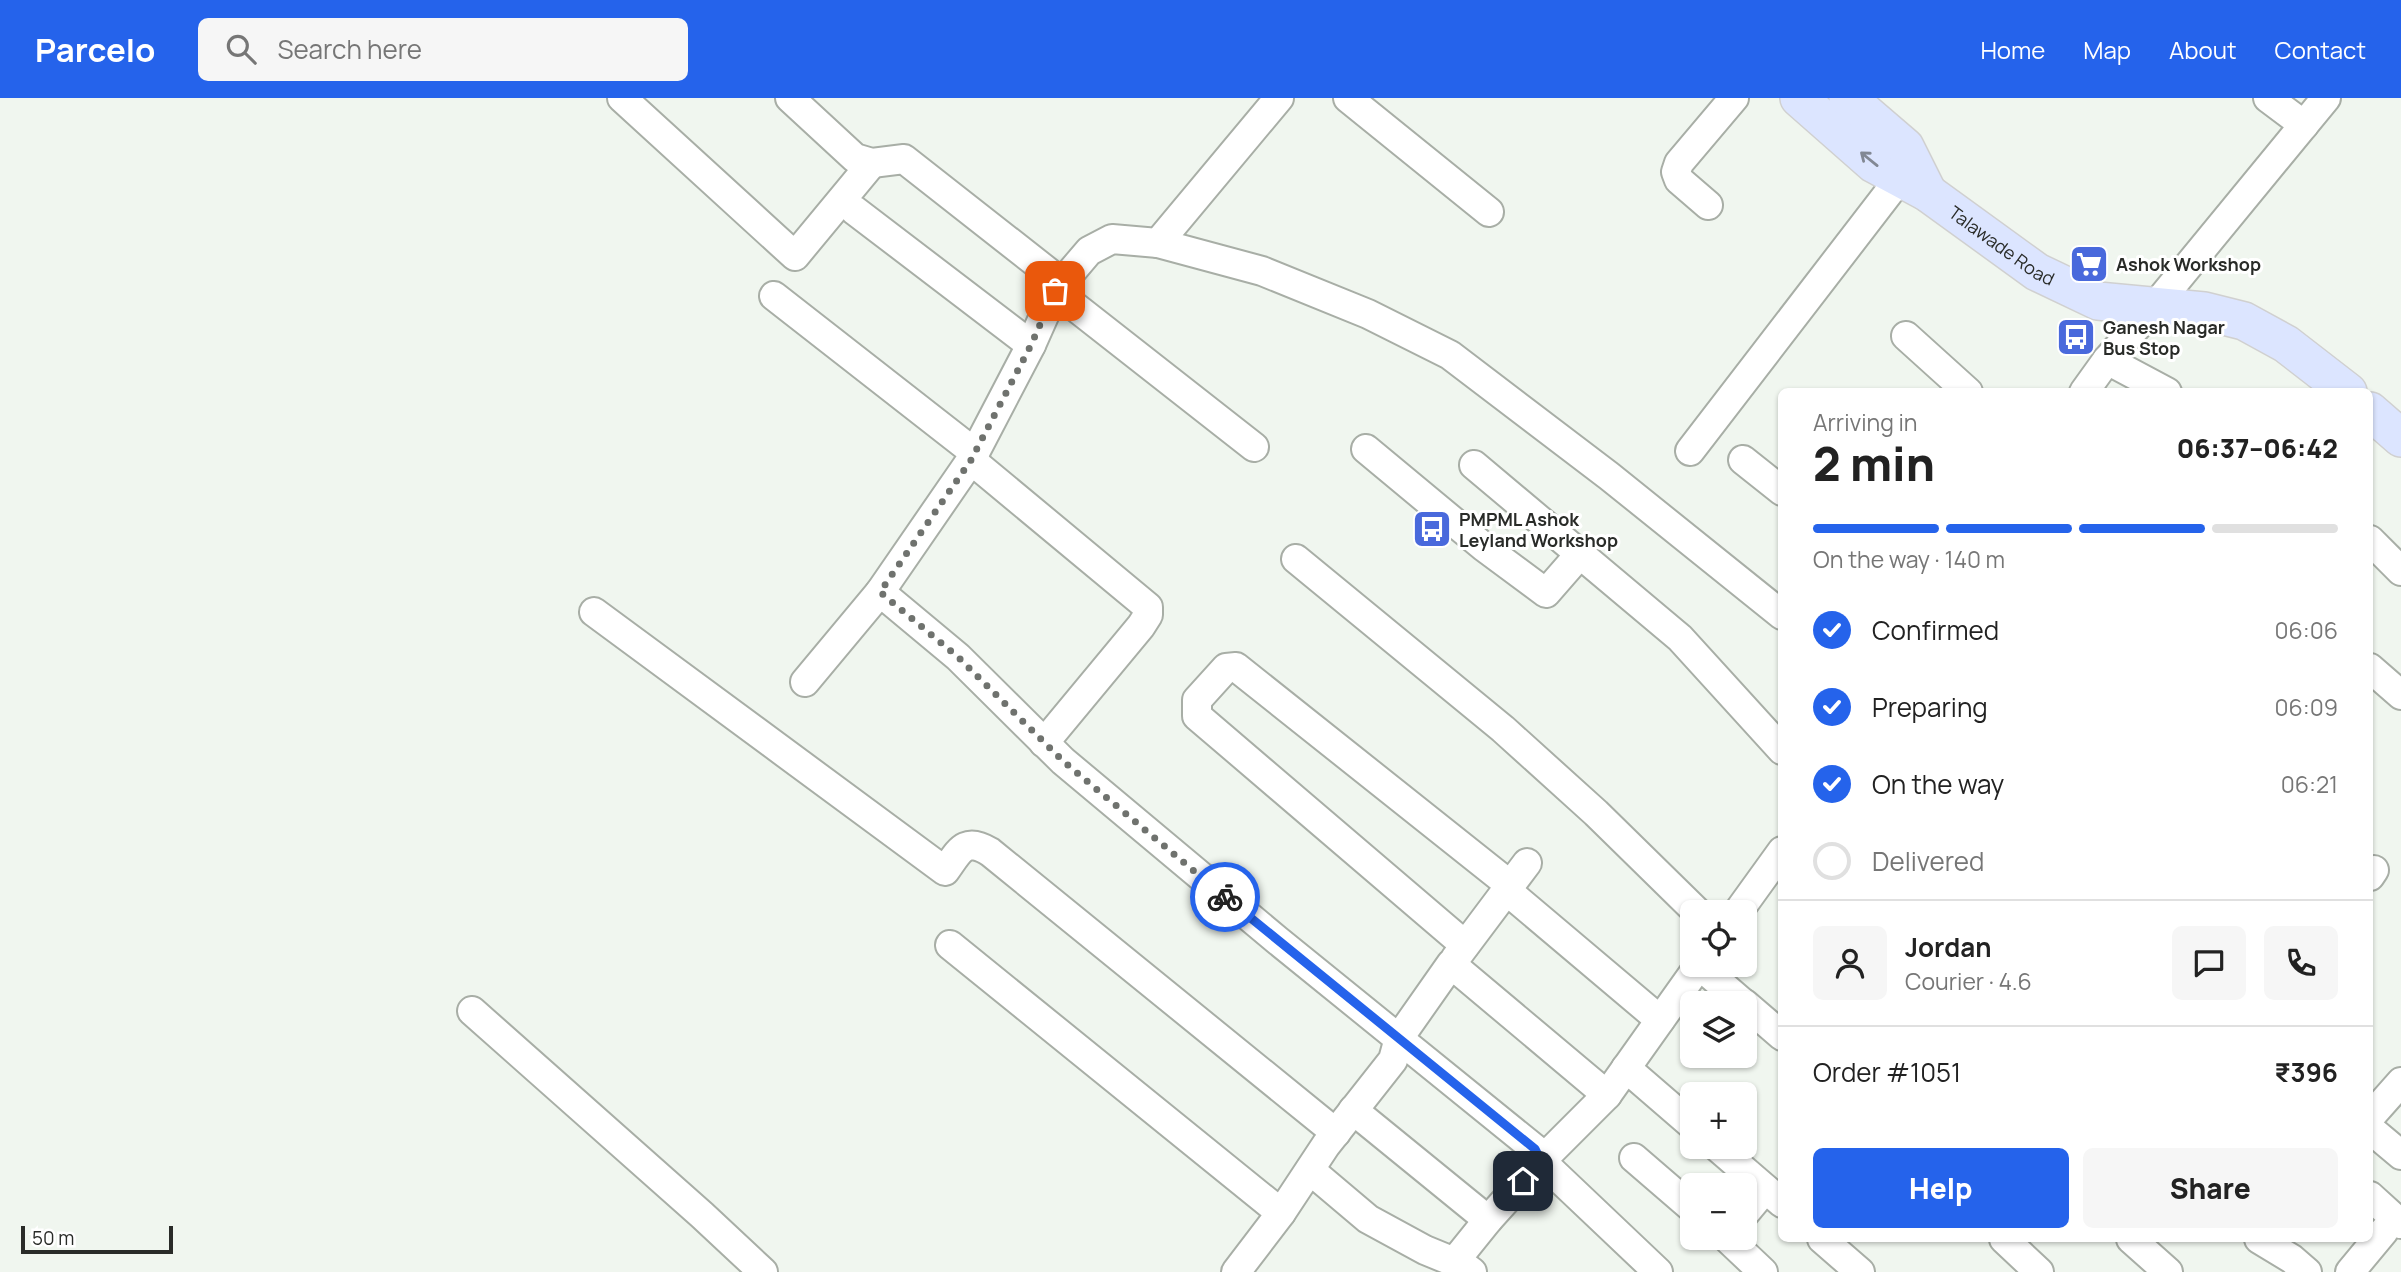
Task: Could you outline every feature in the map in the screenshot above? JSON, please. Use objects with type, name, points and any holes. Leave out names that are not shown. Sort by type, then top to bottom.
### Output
[{"type":"main road","name":"Talawade Road","points":[[1799,98],[1874,164],[1914,186],[2037,272],[2098,301],[2204,311],[2244,321],[2286,344],[2343,388]]},
{"type":"main road","name":"Talawade Road","points":[[1848,98],[1905,148],[1914,186]]},
{"type":"main road","points":[[2373,414],[2401,438]]},
{"type":"street","points":[[622,98],[794,256],[872,163]]},
{"type":"street","points":[[790,98],[855,158],[872,163],[904,159],[1254,447]]},
{"type":"street","points":[[1158,243],[1279,98]]},
{"type":"street","points":[[1348,98],[1489,212]]},
{"type":"street","points":[[1708,205],[1679,180],[1676,172],[1679,163],[1734,98]]},
{"type":"street","points":[[2268,98],[2304,125]]},
{"type":"street","points":[[2087,388],[2106,360],[2156,305],[2326,98]]},
{"type":"street","points":[[1690,451],[1914,186]]},
{"type":"street","points":[[854,210],[1031,345]]},
{"type":"street","points":[[805,682],[880,592],[973,456],[1059,287],[1089,251],[1112,239],[1158,243],[1262,271],[1368,314],[1450,355],[1609,476],[1778,612]]},
{"type":"street","points":[[774,296],[973,456],[1148,607],[1148,615],[1141,626],[1044,743]]},
{"type":"street","points":[[1906,336],[1964,388]]},
{"type":"street","points":[[2106,360],[2159,388]]},
{"type":"street","points":[[1366,449],[1484,547],[1546,593],[1580,554]]},
{"type":"street","points":[[1743,460],[1778,488]]},
{"type":"street","points":[[1474,465],[1680,638],[1778,746]]},
{"type":"street","points":[[2373,543],[2401,571]]},
{"type":"street","points":[[1296,559],[1503,729],[1596,813],[1685,900]]},
{"type":"street","points":[[880,592],[958,657],[1044,743],[1277,940],[1535,1149],[1541,1161],[1658,1272]]},
{"type":"street","points":[[594,612],[945,871],[961,848],[979,846],[990,852],[1336,1133]]},
{"type":"street","points":[[1607,1095],[1458,954],[1197,716],[1197,701],[1226,667],[1236,667],[1514,879],[1660,1020]]},
{"type":"street","points":[[2373,671],[2401,695]]},
{"type":"street","points":[[1748,900],[1777,866]]},
{"type":"street","points":[[1236,1272],[1392,1060],[1399,1038],[1514,879]]},
{"type":"street","points":[[950,945],[1280,1213]]},
{"type":"street","points":[[1310,1170],[1368,1219],[1425,1250],[1464,1267],[1488,1220],[1541,1161],[1607,1095],[1691,977]]},
{"type":"street","points":[[1714,977],[1730,991]]},
{"type":"street","points":[[472,1011],[763,1272]]},
{"type":"street","points":[[1757,1014],[1778,1032]]},
{"type":"street","points":[[1626,1068],[1680,1115]]},
{"type":"street","points":[[2373,1114],[2401,1082]]},
{"type":"street","points":[[1353,1110],[1488,1220]]},
{"type":"street","points":[[2373,1132],[2401,1155]]},
{"type":"street","points":[[1634,1158],[1680,1198]]},
{"type":"street","points":[[1731,1159],[1773,1196],[1757,1206]]},
{"type":"street","points":[[2350,1272],[2393,1228],[2373,1200]]},
{"type":"street","points":[[1825,1242],[1860,1272]]},
{"type":"street","points":[[2007,1242],[2039,1272]]},
{"type":"street","points":[[2135,1242],[2168,1272]]},
{"type":"street","points":[[2264,1242],[2307,1272]]},
{"type":"street","points":[[1740,1250],[1763,1272]]},
{"type":"way so far","points":[[1055,291],[1031,345],[971,460],[880,592],[958,657],[1063,761],[1225,897]]},
{"type":"place","name":"Ashok Workshop","points":[[2089,264]]},
{"type":"place","name":"Ganesh Nagar Bus Stop","points":[[2076,337]]},
{"type":"place","name":"PMPML Ashok Leyland Workshop","points":[[1432,529]]},
{"type":"route","points":[[1225,897],[1535,1149],[1541,1161],[1523,1181]]}]
